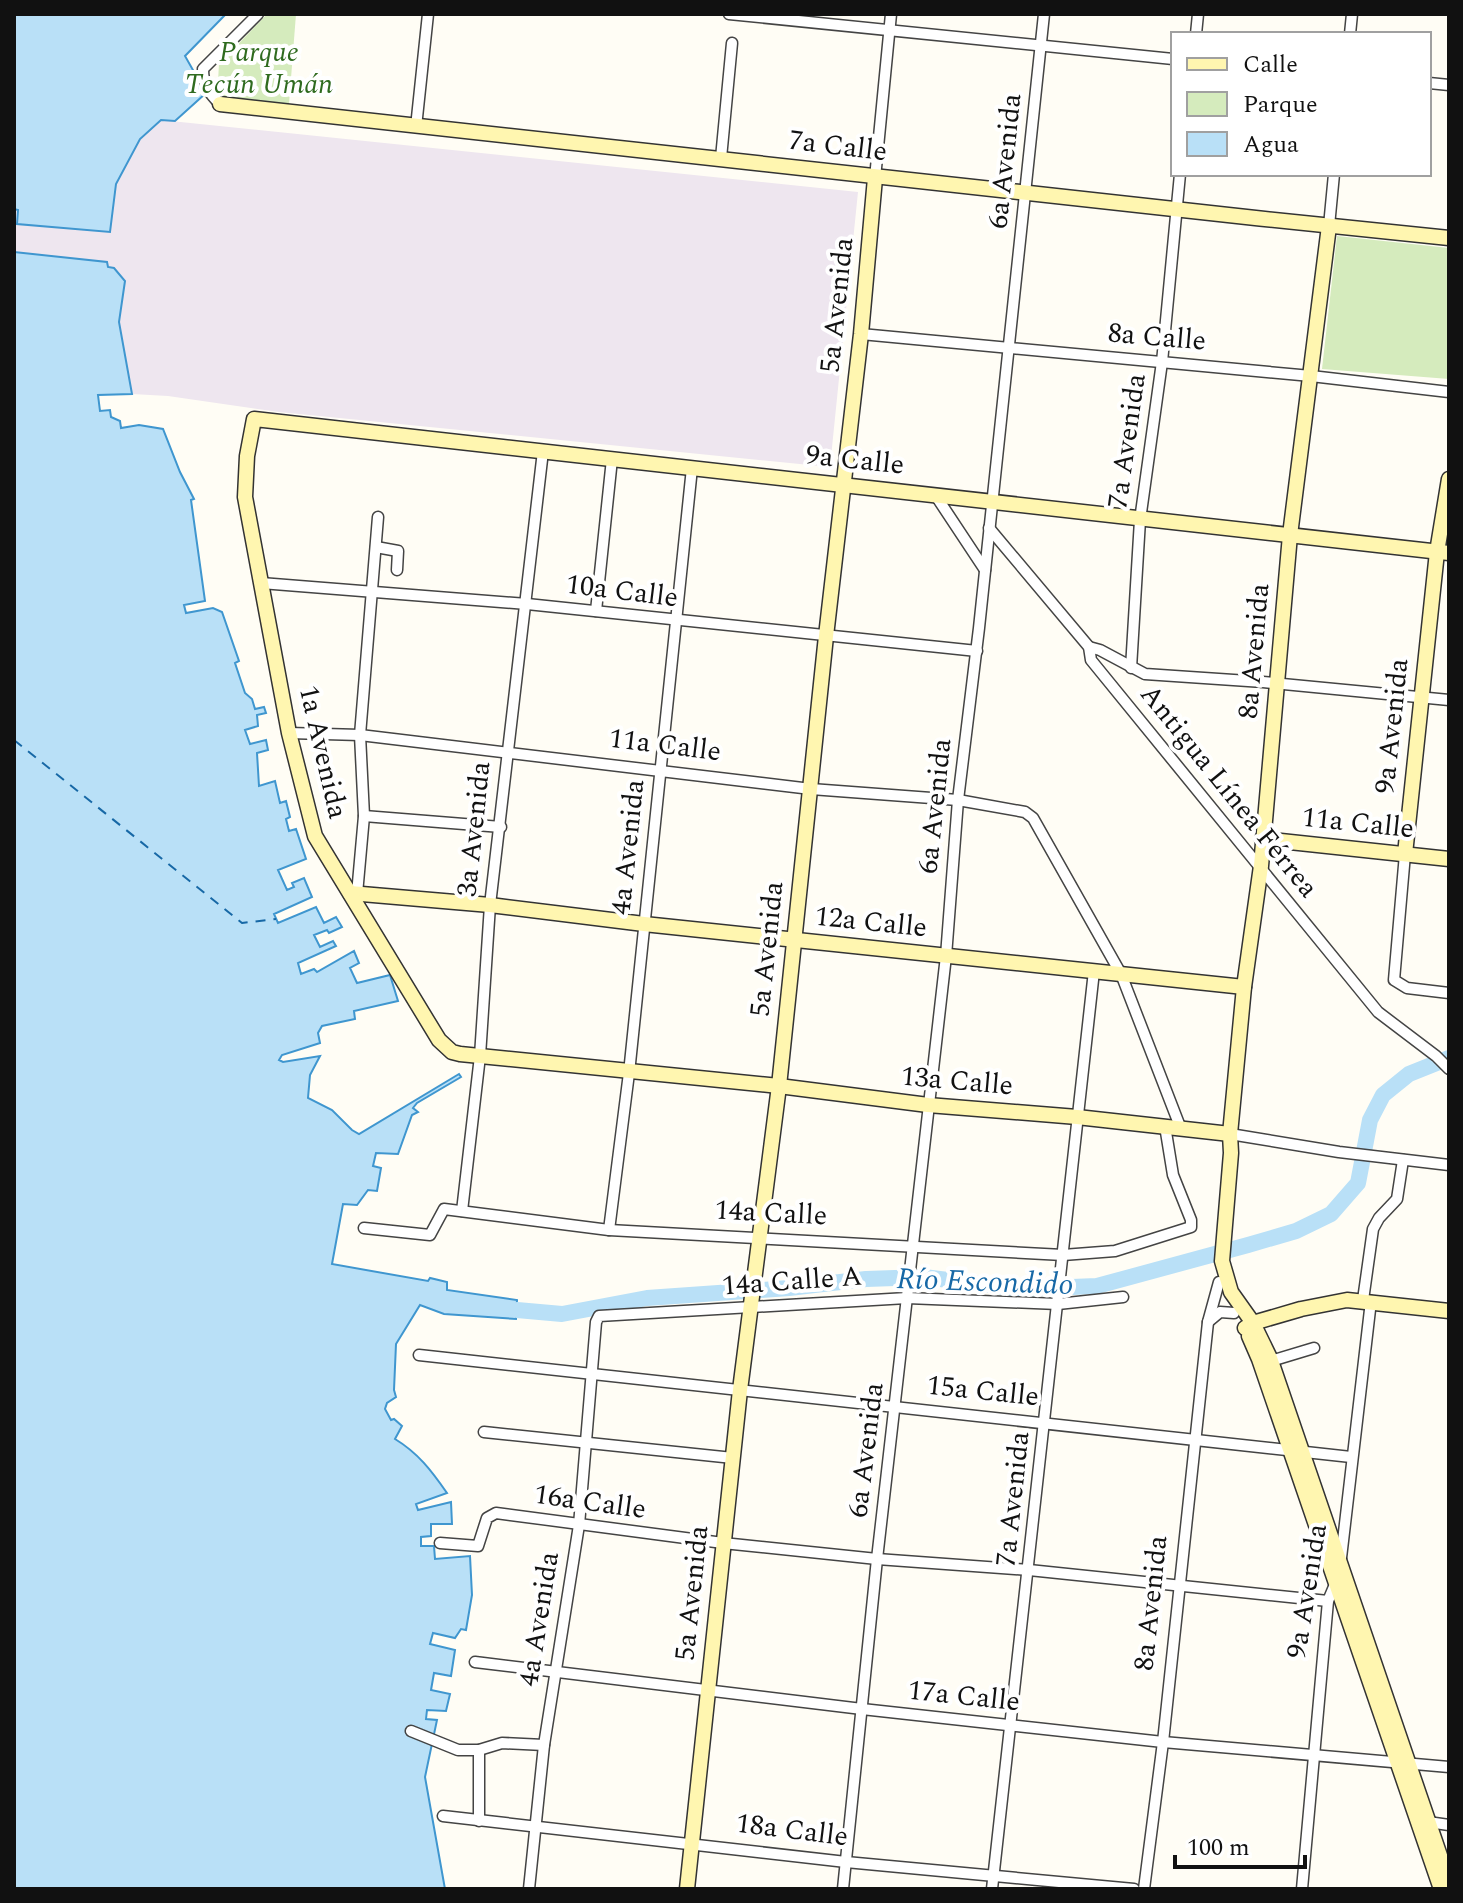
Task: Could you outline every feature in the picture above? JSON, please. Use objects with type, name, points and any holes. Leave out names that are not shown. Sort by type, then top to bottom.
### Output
[{"type":"street","points":[[220,104],[209,94],[203,80],[203,69],[258,14]]},
{"type":"street","points":[[416,127],[428,14]]},
{"type":"street","points":[[733,14],[1171,59]]},
{"type":"street","name":"5a Avenida","points":[[687,1889],[740,1390],[779,1086],[861,334],[891,14]]},
{"type":"street","name":"6a Avenida","points":[[843,1889],[877,1559],[946,956],[958,800],[977,651],[1044,14]]},
{"type":"street","points":[[721,158],[732,43]]},
{"type":"street","name":"7a Calle","points":[[220,104],[721,158],[875,178],[1449,238]]},
{"type":"street","name":"7a Avenida","points":[[1131,668],[1140,520],[1162,362],[1180,176]]},
{"type":"street","name":"8a Avenida","points":[[1144,1889],[1208,1322],[1219,1282],[1219,1230],[1231,1153],[1230,1134],[1244,987],[1261,866],[1290,535],[1334,176]]},
{"type":"street","name":"8a Calle","points":[[861,334],[1449,392]]},
{"type":"street","name":"9a Calle","points":[[254,419],[1443,552]]},
{"type":"street","name":"1a Avenida","points":[[254,419],[247,456],[245,497],[289,733],[315,836],[439,1040],[452,1052],[460,1054]]},
{"type":"street","name":"3a Avenida","points":[[462,1211],[480,1056],[490,905],[501,827],[506,753],[527,604],[543,451]]},
{"type":"street","points":[[596,611],[612,459]]},
{"type":"street","name":"4a Avenida","points":[[609,1230],[629,1073],[692,468]]},
{"type":"street","name":"9a Avenida","points":[[1449,479],[1443,552],[1421,697],[1394,980],[1407,988],[1449,993]]},
{"type":"street","points":[[936,496],[985,570]]},
{"type":"street","points":[[353,894],[364,816],[360,735],[378,517]]},
{"type":"street","name":"Antigua Línea Férrea","points":[[989,528],[1089,647],[1091,660],[1378,1012],[1443,1063]]},
{"type":"street","points":[[376,547],[398,551],[397,570]]},
{"type":"street","name":"10a Calle","points":[[261,583],[527,604],[977,651]]},
{"type":"street","points":[[1089,647],[1145,674],[1449,700]]},
{"type":"street","name":"11a Calle","points":[[289,733],[360,735],[811,789],[958,800],[1025,812],[1033,818],[1121,974]]},
{"type":"street","points":[[364,816],[501,827]]},
{"type":"street","name":"11a Calle","points":[[1262,839],[1449,859]]},
{"type":"street","name":"12a Calle","points":[[353,894],[490,905],[1244,987]]},
{"type":"street","name":"7a Avenida","points":[[992,1889],[1094,971]]},
{"type":"street","points":[[1121,974],[1181,1129]]},
{"type":"street","name":"13a Calle","points":[[460,1054],[779,1086],[928,1105],[1165,1126],[1449,1165]]},
{"type":"street","name":"14a Calle","points":[[462,1211],[609,1230],[912,1252],[1063,1255],[1115,1251],[1189,1229],[1191,1220],[1173,1175],[1165,1126]]},
{"type":"street","name":"9a Avenida","points":[[1302,1889],[1328,1601],[1340,1564],[1373,1229],[1397,1199],[1400,1159]]},
{"type":"street","points":[[364,1228],[430,1235],[444,1209],[462,1211]]},
{"type":"street","name":"8a Avenida","points":[[1218,1260],[1249,1326]]},
{"type":"street","name":"8a Avenida","points":[[1219,1282],[1234,1313],[1249,1326]]},
{"type":"street","name":"14a Calle A","points":[[606,1315],[908,1296],[1058,1301],[1123,1297]]},
{"type":"street","points":[[1249,1326],[1301,1309],[1367,1301],[1449,1311]]},
{"type":"street","points":[[1208,1322],[1220,1312],[1234,1313]]},
{"type":"street","name":"4a Avenida","points":[[529,1889],[554,1670],[579,1525],[596,1322],[599,1316],[606,1315]]},
{"type":"street","points":[[1249,1326],[1271,1361],[1335,1585],[1449,1882]]},
{"type":"street","points":[[1249,1326],[1259,1359],[1340,1564],[1441,1889]]},
{"type":"street","points":[[1271,1361],[1314,1348]]},
{"type":"street","name":"15a Calle","points":[[419,1355],[1046,1421],[1351,1457]]},
{"type":"street","points":[[484,1432],[733,1458]]},
{"type":"street","name":"16a Calle","points":[[440,1543],[478,1546],[487,1518],[496,1513],[723,1543],[1328,1601]]},
{"type":"street","name":"17a Calle","points":[[475,1662],[1163,1742],[1449,1767]]},
{"type":"street","points":[[411,1731],[450,1748],[479,1750],[502,1743],[544,1745]]},
{"type":"street","points":[[479,1750],[479,1821]]},
{"type":"street","name":"18a Calle","points":[[443,1816],[692,1842],[846,1862],[1134,1889]]},
{"type":"street","points":[[1428,1822],[1449,1825]]},
{"type":"shaded area","points":[[161,120],[858,192],[830,467],[279,412],[132,394],[107,262],[14,252],[14,209],[18,209],[18,224],[110,232],[116,184],[140,139]]},
{"type":"green space","name":"Parque Tecún Umán","points":[[267,14],[296,14],[289,104],[217,98],[219,64]]},
{"type":"green space","points":[[1337,236],[1449,248],[1449,379],[1322,369]]},
{"type":"water","points":[[14,14],[226,14],[185,56],[206,93],[175,121],[161,120],[140,139],[116,184],[110,232],[17,224],[18,210],[14,209]]},
{"type":"water","points":[[14,252],[107,262],[108,267],[114,268],[125,281],[119,322],[132,394],[98,395],[100,411],[110,410],[111,417],[120,421],[121,428],[139,425],[163,429],[194,499],[191,500],[205,601],[184,605],[186,613],[213,608],[222,612],[239,661],[235,663],[245,693],[252,699],[255,709],[264,707],[266,713],[257,715],[258,726],[245,730],[250,744],[266,740],[268,750],[257,753],[259,786],[275,781],[280,803],[286,801],[289,831],[296,829],[306,859],[278,870],[287,890],[294,887],[292,883],[304,878],[312,897],[274,914],[278,923],[316,907],[324,923],[336,917],[342,927],[314,935],[320,947],[333,941],[336,946],[298,963],[301,974],[314,969],[317,972],[354,951],[359,963],[350,968],[357,983],[390,975],[398,1001],[354,1011],[355,1019],[322,1026],[318,1033],[320,1043],[282,1055],[279,1060],[320,1056],[310,1075],[308,1098],[332,1110],[359,1134],[459,1074],[461,1077],[417,1103],[413,1108],[418,1112],[412,1115],[398,1154],[376,1153],[373,1166],[381,1168],[377,1191],[368,1190],[357,1205],[343,1204],[332,1264],[428,1281],[430,1278],[447,1282],[447,1290],[517,1300],[516,1319],[444,1314],[420,1305],[396,1344],[396,1397],[387,1403],[385,1409],[391,1420],[402,1426],[395,1439],[424,1463],[447,1493],[416,1504],[418,1510],[451,1502],[452,1524],[431,1524],[431,1536],[421,1537],[421,1546],[434,1546],[435,1559],[470,1556],[472,1595],[466,1630],[461,1629],[455,1638],[433,1633],[430,1644],[455,1650],[451,1676],[434,1673],[431,1690],[450,1694],[446,1711],[427,1710],[426,1719],[437,1720],[425,1777],[445,1889],[14,1889]]},
{"type":"waterway","name":"Río Escondido","points":[[517,1310],[562,1314],[647,1298],[866,1279],[924,1277],[1021,1289],[1097,1286],[1296,1231],[1331,1214],[1358,1183],[1370,1120],[1383,1095],[1409,1074],[1449,1058]]},
{"type":"ferry route","points":[[14,740],[242,923],[276,919]]}]
